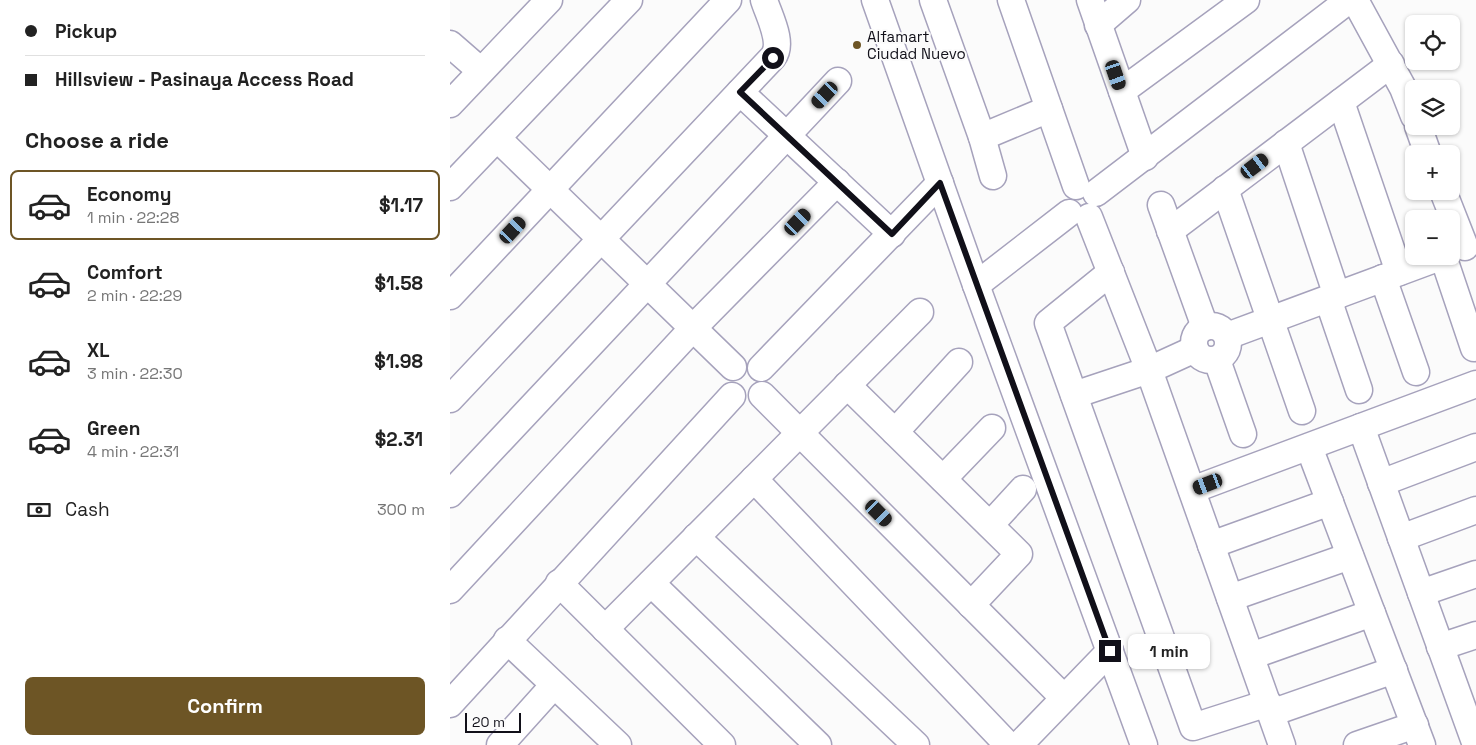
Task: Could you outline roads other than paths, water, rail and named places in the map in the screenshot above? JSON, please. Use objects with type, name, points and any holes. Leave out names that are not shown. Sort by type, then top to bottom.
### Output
[{"type":"street","points":[[450,104],[549,0]]},
{"type":"street","points":[[450,187],[629,0]]},
{"type":"street","points":[[450,296],[728,0]]},
{"type":"street","points":[[450,399],[776,53],[776,39],[764,0]]},
{"type":"street","points":[[875,0],[973,277],[1144,745]]},
{"type":"street","points":[[933,0],[982,137],[992,176]]},
{"type":"street","points":[[1011,0],[1079,203],[1111,272],[1149,370],[1282,745]]},
{"type":"street","points":[[1090,0],[1145,157]]},
{"type":"street","points":[[1098,25],[1127,0]]},
{"type":"street","points":[[973,277],[1145,157],[1349,0]]},
{"type":"street","points":[[1355,0],[1390,64],[1405,96]]},
{"type":"street","points":[[1122,91],[1238,2]]},
{"type":"street","points":[[450,44],[481,71]]},
{"type":"street","points":[[1170,231],[1390,64]]},
{"type":"street","points":[[450,494],[838,81]]},
{"type":"street","points":[[740,92],[892,234]]},
{"type":"street","points":[[1341,102],[1391,275],[1416,372]]},
{"type":"street","points":[[982,137],[1049,109]]},
{"type":"street","points":[[496,138],[733,367]]},
{"type":"street","points":[[1286,144],[1360,390]]},
{"type":"street","points":[[450,590],[693,328],[837,182]]},
{"type":"street","points":[[761,368],[940,183]]},
{"type":"street","points":[[1225,189],[1302,411]]},
{"type":"street","points":[[1161,205],[1243,434]]},
{"type":"street","points":[[1074,396],[1149,370],[1211,343],[1418,265]]},
{"type":"street","points":[[1459,265],[1474,348]]},
{"type":"street","points":[[1111,272],[1048,323],[1193,727],[1269,708],[1394,670]]},
{"type":"street","points":[[605,629],[920,312]]},
{"type":"street","points":[[744,362],[756,364],[761,368],[767,378],[767,385],[762,396],[747,402],[732,396],[726,381],[733,367],[744,362]]},
{"type":"street","points":[[895,432],[959,362]]},
{"type":"street","points":[[847,385],[1019,554],[971,606]]},
{"type":"street","points":[[1192,490],[1475,387]]},
{"type":"street","points":[[450,704],[732,396]]},
{"type":"street","points":[[762,396],[1064,698]]},
{"type":"street","points":[[1361,427],[1440,647],[1469,702],[1476,745]]},
{"type":"street","points":[[943,479],[992,428]]},
{"type":"street","points":[[1309,446],[1418,735],[1357,745]]},
{"type":"street","points":[[1382,483],[1476,447]]},
{"type":"street","points":[[754,479],[1008,745]]},
{"type":"street","points":[[990,525],[1023,488]]},
{"type":"street","points":[[1211,544],[1330,502]]},
{"type":"street","points":[[1401,538],[1476,510]]},
{"type":"street","points":[[696,537],[916,745]]},
{"type":"street","points":[[1230,598],[1350,556]]},
{"type":"street","points":[[1421,593],[1476,574]]},
{"type":"street","points":[[559,583],[722,745]]},
{"type":"street","points":[[651,583],[818,745]]},
{"type":"street","points":[[1251,656],[1372,613]]},
{"type":"street","points":[[1440,647],[1476,635]]},
{"type":"street","points":[[507,640],[554,685],[602,740]]},
{"type":"street","points":[[1019,745],[1110,651]]},
{"type":"street","points":[[500,745],[554,685]]},
{"type":"place","name":"Alfamart Ciudad Nuevo","points":[[857,45]]}]
